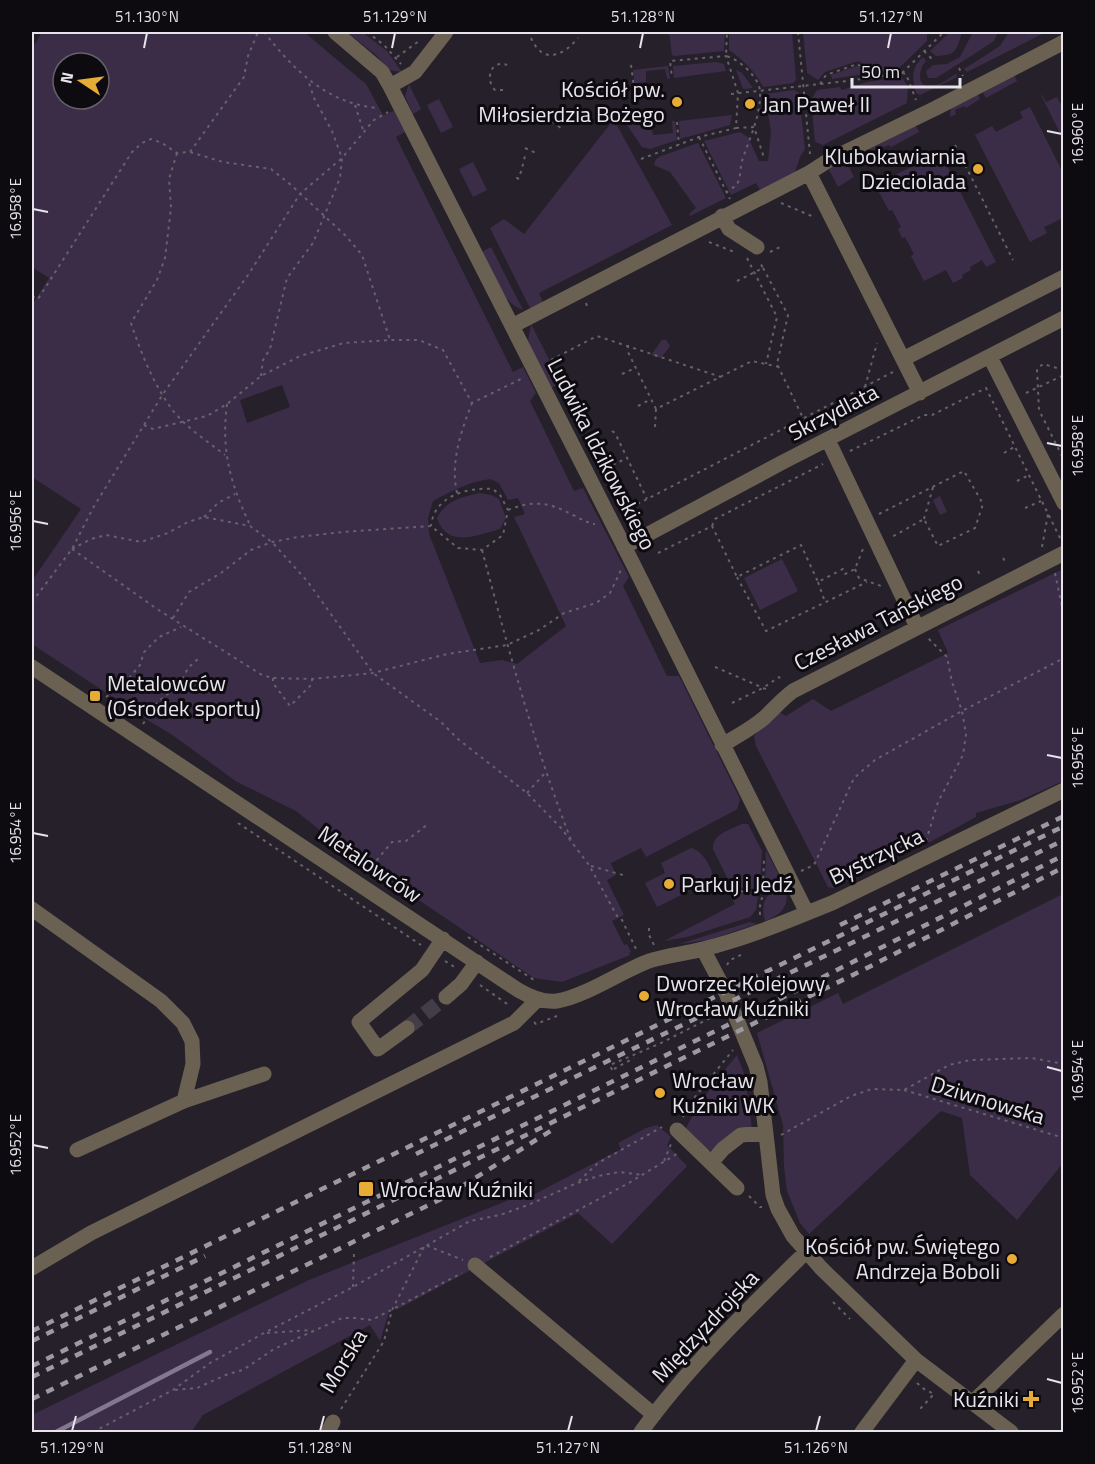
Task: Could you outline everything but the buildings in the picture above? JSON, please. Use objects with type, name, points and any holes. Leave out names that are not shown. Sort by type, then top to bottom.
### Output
[{"type":"street","name":"Ludwika Idzikowskiego","points":[[335,32],[382,72],[390,86],[807,913]]},
{"type":"street","points":[[390,86],[410,76],[446,32]]},
{"type":"street","points":[[512,326],[809,173],[829,160],[1064,42]]},
{"type":"street","points":[[809,173],[920,393]]},
{"type":"street","points":[[729,213],[729,229],[752,252]]},
{"type":"street","points":[[905,362],[1064,277]]},
{"type":"street","name":"Skrzydlata","points":[[624,548],[658,528],[1064,318]]},
{"type":"street","points":[[990,357],[1064,503]]},
{"type":"street","points":[[828,440],[917,627]]},
{"type":"street","name":"Czesława Tańskiego","points":[[722,745],[765,717],[786,696],[1054,554]]},
{"type":"street","name":"Metalowców","points":[[32,667],[518,990],[538,999]]},
{"type":"street","name":"Bystrzycka","points":[[703,949],[765,930],[832,903],[1064,790]]},
{"type":"street","points":[[32,909],[161,1001],[183,1023],[192,1041],[193,1064],[184,1101]]},
{"type":"street","points":[[407,1028],[378,1049],[359,1022],[422,969],[443,939]]},
{"type":"street","points":[[32,1268],[91,1233],[514,1023],[538,999],[561,1000],[647,962],[703,949],[722,984],[756,1066],[773,1195],[789,1229],[806,1252],[916,1360],[972,1403],[992,1426],[1011,1432]]},
{"type":"street","points":[[446,997],[461,984],[477,962]]},
{"type":"street","points":[[77,1150],[184,1101],[264,1074]]},
{"type":"street","points":[[673,1122],[690,1143],[737,1188]]},
{"type":"street","points":[[711,1162],[741,1135],[766,1137]]},
{"type":"street","name":"Międzyzdrojska","points":[[641,1432],[701,1360],[806,1252]]},
{"type":"street","points":[[475,1265],[654,1415]]},
{"type":"street","points":[[972,1403],[1064,1314]]},
{"type":"street","points":[[862,1432],[916,1360]]},
{"type":"path","points":[[190,152],[244,77],[248,56],[258,32]]},
{"type":"path","points":[[264,32],[282,55],[308,80],[355,105],[377,108]]},
{"type":"path","points":[[367,32],[397,57],[410,76]]},
{"type":"path","points":[[727,32],[726,56],[738,93],[736,128]]},
{"type":"path","points":[[798,32],[810,154]]},
{"type":"path","points":[[902,73],[944,32]]},
{"type":"path","points":[[397,57],[423,37]]},
{"type":"path","points":[[531,38],[540,51],[553,55],[565,51],[578,38]]},
{"type":"path","points":[[924,51],[933,60]]},
{"type":"path","points":[[672,78],[670,61],[726,56],[737,61],[757,82],[760,91],[754,128],[737,183],[726,193]]},
{"type":"path","points":[[504,90],[495,90],[489,76],[493,67],[502,63],[507,65]]},
{"type":"path","points":[[819,84],[826,75],[857,64],[878,76]]},
{"type":"path","points":[[631,65],[634,87]]},
{"type":"path","points":[[959,68],[964,78]]},
{"type":"path","points":[[731,94],[902,73],[906,74],[917,102]]},
{"type":"path","points":[[261,376],[263,360],[270,350],[287,278],[313,243],[340,178],[342,158],[308,80]]},
{"type":"path","points":[[32,602],[72,549],[93,508],[163,394],[248,275],[300,194],[342,158],[374,120],[398,102]]},
{"type":"path","points":[[355,105],[364,133]]},
{"type":"path","points":[[518,118],[532,114],[543,121]]},
{"type":"path","points":[[546,117],[562,129]]},
{"type":"path","points":[[677,122],[679,145]]},
{"type":"path","points":[[641,159],[699,137],[736,128],[754,128]]},
{"type":"path","points":[[754,128],[764,158]]},
{"type":"path","points":[[699,137],[726,193],[729,213]]},
{"type":"path","points":[[32,296],[38,299],[132,152],[151,139],[177,153],[190,152],[223,162],[271,169],[346,236],[362,255],[390,340]]},
{"type":"path","points":[[955,145],[1013,260]]},
{"type":"path","points":[[525,148],[538,152]]},
{"type":"path","points":[[177,153],[169,179],[171,208],[165,258],[157,280],[131,323],[143,358],[172,409],[183,421],[225,454]]},
{"type":"path","points":[[519,179],[517,178],[521,172],[524,153]]},
{"type":"path","points":[[775,200],[816,218]]},
{"type":"path","points":[[708,242],[737,253]]},
{"type":"path","points":[[752,252],[777,317],[766,364]]},
{"type":"path","points":[[763,268],[788,315],[777,364],[803,418]]},
{"type":"path","points":[[737,281],[748,275]]},
{"type":"path","points":[[583,298],[588,309]]},
{"type":"path","points":[[551,360],[597,336],[721,377]]},
{"type":"path","points":[[144,425],[153,429],[207,417],[261,376],[300,356],[344,343],[419,340],[442,350],[472,403]]},
{"type":"path","points":[[865,387],[877,343]]},
{"type":"path","points":[[628,345],[628,352],[656,409],[655,428]]},
{"type":"path","points":[[656,409],[752,361],[779,367]]},
{"type":"path","points":[[616,515],[865,387],[905,362]]},
{"type":"path","points":[[1064,370],[1043,364],[1037,369],[1039,410],[1064,460]]},
{"type":"path","points":[[622,374],[635,368]]},
{"type":"path","points":[[458,495],[454,478],[460,440],[472,403],[535,372]]},
{"type":"path","points":[[1018,396],[1064,375]]},
{"type":"path","points":[[658,553],[712,526],[715,519],[836,458],[986,388],[1048,514],[1064,617]]},
{"type":"path","points":[[638,406],[651,399]]},
{"type":"path","points":[[227,404],[224,429],[225,454],[235,494],[250,526]]},
{"type":"path","points":[[612,431],[647,499]]},
{"type":"path","points":[[1004,453],[1014,447]]},
{"type":"path","points":[[606,468],[627,458]]},
{"type":"path","points":[[899,589],[896,592],[859,578],[855,569],[868,525],[933,488],[964,471],[983,504],[975,528],[938,546],[924,519],[933,488]]},
{"type":"path","points":[[1017,481],[1029,476]]},
{"type":"path","points":[[172,618],[189,592],[221,573],[251,550],[272,542],[320,534],[431,526],[458,548],[482,550],[503,535],[508,510],[500,495],[493,489],[479,488],[441,501],[432,514],[431,526]]},
{"type":"path","points":[[72,549],[91,539],[106,535],[141,542],[168,533],[188,522],[204,517],[218,503],[235,494]]},
{"type":"path","points":[[1025,508],[1041,501]]},
{"type":"path","points":[[508,510],[526,503],[557,506],[589,524],[598,524]]},
{"type":"path","points":[[1048,514],[1039,561],[1054,554]]},
{"type":"path","points":[[204,517],[250,526],[272,542],[308,582],[373,673],[441,722],[458,739],[527,793],[572,842],[589,865],[617,916],[621,918],[639,954]]},
{"type":"path","points":[[887,540],[924,519]]},
{"type":"path","points":[[712,526],[766,631],[868,581]]},
{"type":"path","points":[[737,577],[801,545],[825,603]]},
{"type":"path","points":[[72,549],[182,626],[262,675],[273,678],[312,679],[373,673],[447,654],[507,645],[538,630],[564,613],[596,603],[610,593],[621,570],[632,562]]},
{"type":"path","points":[[482,550],[545,773],[572,842]]},
{"type":"path","points":[[818,582],[843,569],[845,574],[855,569]]},
{"type":"path","points":[[104,699],[124,684],[140,665],[144,652],[159,637],[182,626]]},
{"type":"path","points":[[917,627],[947,657],[966,734],[963,755],[938,801],[925,843],[926,848]]},
{"type":"path","points":[[143,724],[159,702],[199,658]]},
{"type":"path","points":[[796,874],[814,865],[854,778],[875,760],[962,711],[1064,658]]},
{"type":"path","points":[[714,667],[786,696]]},
{"type":"path","points":[[732,703],[763,688],[779,676],[786,696]]},
{"type":"path","points":[[273,678],[273,683],[290,706],[312,684],[312,679]]},
{"type":"path","points":[[527,793],[545,773]]},
{"type":"path","points":[[368,872],[392,842],[406,841],[428,824]]},
{"type":"path","points":[[589,865],[622,875]]},
{"type":"path","points":[[726,890],[764,893],[782,881]]},
{"type":"path","points":[[762,922],[760,906],[764,893]]},
{"type":"path","points":[[649,928],[649,935],[655,947]]},
{"type":"path","points":[[466,936],[536,982]]},
{"type":"path","points":[[634,1058],[613,1069],[610,1065],[659,1044],[720,1013]]},
{"type":"path","points":[[577,1183],[598,1163],[673,1122],[736,1047]]},
{"type":"path","points":[[904,1090],[949,1065],[970,1060],[1032,1058],[1064,1064]]},
{"type":"path","name":"Dziwnowska","points":[[766,1137],[789,1131],[851,1096],[872,1089],[904,1090],[1064,1138]]},
{"type":"path","points":[[664,1161],[673,1122],[691,1102]]},
{"type":"path","points":[[172,1390],[196,1388],[243,1370],[274,1349],[342,1318],[372,1320],[643,1175],[683,1150],[690,1143]]},
{"type":"path","points":[[93,1432],[172,1390],[210,1363],[353,1287],[470,1221],[500,1215],[577,1183],[619,1172],[643,1175]]},
{"type":"path","points":[[737,1188],[741,1188],[760,1207],[765,1206]]},
{"type":"path","points":[[425,1245],[475,1265]]},
{"type":"path","name":"Morska","points":[[331,1429],[384,1341],[392,1310],[425,1245]]},
{"type":"path","points":[[353,1287],[354,1252]]},
{"type":"path","points":[[264,1333],[315,1330]]},
{"type":"path","points":[[914,1381],[934,1394],[919,1410]]},
{"type":"shaded area","points":[[42,32],[304,32],[366,84],[383,115],[394,111],[405,132],[396,137],[513,372],[523,367],[536,393],[530,401],[574,491],[583,488],[629,577],[623,586],[667,676],[679,676],[740,799],[734,811],[646,857],[641,848],[611,863],[616,875],[607,880],[624,915],[612,921],[624,945],[627,944],[630,955],[562,982],[534,978],[345,850],[296,811],[237,782],[171,734],[32,644],[32,581],[81,509],[32,477],[32,305],[49,278],[32,267],[32,49]],"holes":[[[282,385],[290,407],[247,423],[240,400]],[[490,479],[499,483],[508,500],[518,498],[525,514],[514,517],[566,626],[517,664],[502,660],[480,663],[429,534],[428,518],[433,501],[460,487]]]},
{"type":"shaded area","points":[[347,32],[362,32],[387,51],[402,72],[389,70],[376,55]]},
{"type":"shaded area","points":[[669,32],[725,32],[724,51],[674,56]]},
{"type":"shaded area","points":[[729,32],[792,32],[796,80],[793,83],[763,87],[748,66],[729,50]]},
{"type":"shaded area","points":[[803,32],[927,32],[927,41],[899,68],[878,72],[858,61],[825,72],[818,80],[807,73]]},
{"type":"shaded area","points":[[950,32],[962,32],[957,48],[952,53],[936,56],[930,51]]},
{"type":"shaded area","points":[[973,32],[998,32],[994,41],[936,78],[928,78],[926,71],[933,65],[947,64],[960,57]]},
{"type":"shaded area","points":[[1009,32],[1033,34],[1046,32],[967,72],[964,69],[1000,46]]},
{"type":"shaded area","points":[[923,57],[926,61],[921,69],[920,78],[924,85],[942,83],[956,74],[957,77],[920,95],[916,93],[913,74],[916,65]]},
{"type":"shaded area","points":[[716,62],[724,64],[726,71],[674,78],[673,66]]},
{"type":"shaded area","points":[[668,66],[670,79],[667,79],[665,69],[646,71],[646,82],[639,83],[639,88],[635,88],[633,70]]},
{"type":"shaded area","points":[[857,66],[866,71],[864,74],[832,79],[831,75]]},
{"type":"shaded area","points":[[736,70],[742,73],[753,88],[743,89]]},
{"type":"shaded area","points":[[1013,72],[1017,81],[986,98],[981,89]]},
{"type":"shaded area","points":[[901,77],[908,86],[907,103],[823,145],[815,142],[811,100],[817,90],[840,87],[842,90],[867,82]]},
{"type":"shaded area","points":[[409,84],[421,109],[413,114],[405,96]]},
{"type":"shaded area","points":[[794,90],[799,93],[805,149],[795,172],[761,192],[756,183],[731,195],[704,141],[740,132],[748,137],[759,161],[768,161],[771,132],[765,94]]},
{"type":"shaded area","points":[[976,91],[980,99],[966,108],[964,106],[955,110],[956,114],[950,117],[951,108]]},
{"type":"shaded area","points":[[1041,95],[1046,102],[1057,97],[1061,105],[1063,103],[1063,139]]},
{"type":"shaded area","points":[[439,99],[453,127],[441,133],[427,105]]},
{"type":"shaded area","points":[[1030,107],[1063,173],[1063,218],[1044,227],[1047,233],[1030,242],[975,135],[992,126],[996,132],[1023,118],[1020,112]]},
{"type":"shaded area","points":[[732,115],[730,125],[680,139],[679,121]]},
{"type":"shaded area","points":[[643,121],[644,125],[651,124],[653,135],[673,133],[672,121],[675,121],[677,140],[650,149],[642,147],[625,122]]},
{"type":"shaded area","points":[[615,122],[672,225],[539,293],[543,303],[531,310],[490,228],[504,219],[524,234],[611,123]]},
{"type":"shaded area","points":[[914,122],[919,132],[891,147],[889,145],[871,152],[867,147]]},
{"type":"shaded area","points":[[698,143],[726,198],[690,216],[689,214],[696,208],[670,172],[654,165],[656,159],[661,156]]},
{"type":"shaded area","points":[[863,148],[868,157],[859,161],[857,158],[847,163],[854,177],[838,187],[827,166]]},
{"type":"shaded area","points":[[943,158],[996,262],[986,267],[982,260],[970,267],[971,270],[962,275],[963,278],[953,283],[946,270],[924,281],[911,256],[914,254],[898,229],[901,227],[875,185],[917,164],[919,167],[931,160],[933,163]]},
{"type":"shaded area","points":[[473,162],[487,190],[473,197],[459,169]]},
{"type":"shaded area","points":[[491,247],[523,310],[509,301],[494,277],[482,252]]},
{"type":"shaded area","points":[[531,324],[561,383],[551,388],[528,341]]},
{"type":"shaded area","points":[[662,340],[666,340],[670,346],[661,358],[651,355]]},
{"type":"shaded area","points":[[480,493],[499,499],[506,518],[500,529],[464,537],[448,534],[437,518],[441,512],[455,500]]},
{"type":"shaded area","points":[[940,496],[947,512],[940,515],[933,500]]},
{"type":"shaded area","points":[[782,559],[798,591],[760,610],[744,578]]},
{"type":"shaded area","points":[[1063,569],[1063,781],[1021,800],[976,813],[976,817],[930,842],[909,843],[890,860],[833,888],[828,887],[756,746],[754,736],[777,711],[786,716],[813,699],[831,711],[948,653],[938,630]]},
{"type":"shaded area","points":[[742,824],[748,824],[762,851],[758,889],[732,888],[713,849],[713,844],[719,836]]},
{"type":"shaded area","points":[[691,848],[705,858],[714,876],[715,887],[707,894],[701,885],[657,907],[645,883],[665,873],[661,863]]},
{"type":"shaded area","points":[[766,850],[780,877],[765,886]]},
{"type":"shaded area","points":[[784,885],[787,897],[784,908],[765,921],[763,908],[766,898]]},
{"type":"shaded area","points":[[734,892],[753,893],[758,896],[756,910],[750,917],[687,937],[664,941],[735,904],[730,894]]},
{"type":"shaded area","points":[[1063,894],[1063,1163],[1017,1220],[970,1175],[962,1118],[941,1111],[809,1234],[800,1223],[787,1191],[783,1125],[757,1033],[838,993],[843,1004]]},
{"type":"shaded area","points":[[750,922],[757,924],[708,940],[679,944]]},
{"type":"shaded area","points":[[737,1055],[745,1076],[752,1129],[714,1152],[701,1147],[685,1130],[709,1091]]},
{"type":"shaded area","points":[[657,1125],[671,1137],[667,1145],[687,1166],[612,1244],[578,1213],[396,1310],[394,1307],[390,1309],[380,1341],[370,1325],[203,1415],[191,1432],[32,1432],[32,1415],[38,1412],[309,1280],[526,1193],[529,1197],[621,1149],[618,1143],[646,1128]]},
{"type":"waterway","points":[[56,1432],[210,1352]]},
{"type":"tunnel","points":[[407,1028],[446,997]]},
{"type":"railway","points":[[840,925],[1064,816]]},
{"type":"railway","points":[[32,1331],[1064,826]]},
{"type":"railway","points":[[416,1154],[1064,840]]},
{"type":"railway","points":[[32,1366],[748,1015],[1064,855]]},
{"type":"railway","points":[[32,1377],[863,970],[1064,867]]},
{"type":"railway","points":[[32,1399],[443,1198],[552,1130]]},
{"type":"railway","points":[[32,1341],[205,1256]]},
{"type":"place","name":"Kościół pw. Miłosierdzia Bożego","points":[[677,102]]},
{"type":"place","name":"Jan Paweł II","points":[[750,104]]},
{"type":"place","name":"Klubokawiarnia Dzieciolada","points":[[978,169]]},
{"type":"place","name":"Metalowców (Ośrodek sportu)","points":[[95,696]]},
{"type":"place","name":"Parkuj i Jedź","points":[[669,884]]},
{"type":"place","name":"Dworzec Kolejowy Wrocław Kuźniki","points":[[644,996]]},
{"type":"place","name":"Wrocław Kuźniki WK","points":[[660,1093]]},
{"type":"place","name":"Wrocław Kuźniki","points":[[366,1189]]},
{"type":"place","name":"Kościół pw. Świętego Andrzeja Boboli","points":[[1012,1259]]},
{"type":"place","name":"Kuźniki","points":[[1031,1399]]}]
